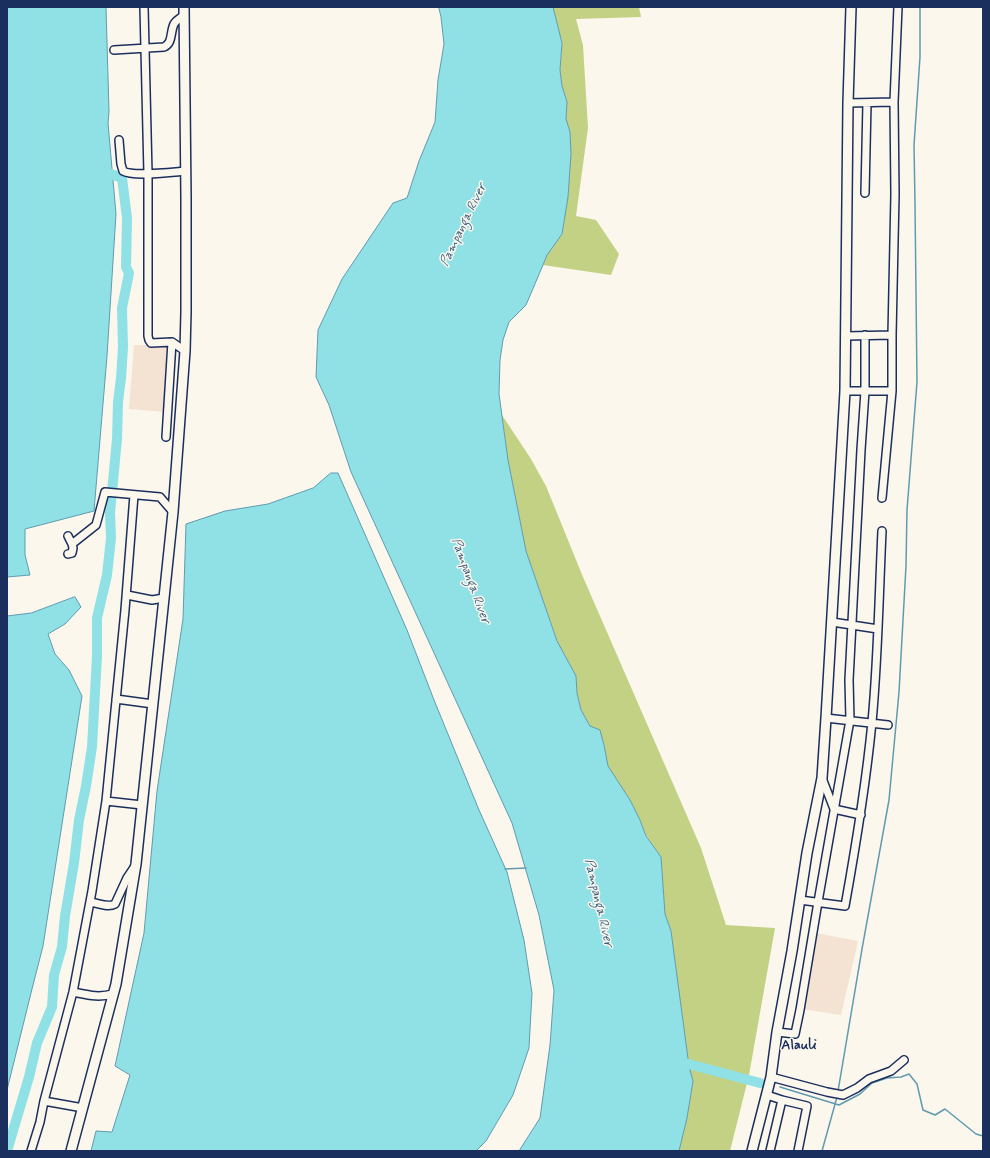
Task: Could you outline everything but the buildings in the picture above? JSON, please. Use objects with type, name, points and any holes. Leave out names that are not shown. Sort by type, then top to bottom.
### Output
[{"type":"street","points":[[144,7],[148,174],[148,336],[151,343],[172,342],[185,351]]},
{"type":"street","points":[[752,1151],[771,1077],[777,1032],[792,951],[807,853],[822,778],[845,391],[848,103],[851,7]]},
{"type":"street","points":[[882,498],[892,391],[895,194],[894,102],[898,7]]},
{"type":"street","points":[[114,50],[164,48],[170,42],[175,22],[184,11]]},
{"type":"street","points":[[71,1151],[113,994],[136,864],[173,512],[185,351],[186,312],[184,11]]},
{"type":"street","points":[[848,103],[894,102]]},
{"type":"street","points":[[865,193],[867,103]]},
{"type":"street","points":[[119,140],[121,164],[123,171],[127,173],[148,174],[186,171]]},
{"type":"street","points":[[777,1032],[794,1034],[800,1010],[850,720],[849,680],[865,391],[865,335]]},
{"type":"street","points":[[846,336],[892,335]]},
{"type":"street","points":[[166,437],[172,342]]},
{"type":"street","points":[[845,391],[892,391]]},
{"type":"street","points":[[72,544],[96,525],[104,492],[160,497],[173,512]]},
{"type":"street","points":[[31,1151],[40,1122],[44,1101],[73,992],[90,902],[106,801],[134,495]]},
{"type":"street","points":[[800,900],[846,906],[861,815],[872,722],[882,531]]},
{"type":"street","points":[[68,536],[73,548],[72,553],[68,554]]},
{"type":"street","points":[[126,595],[152,600],[164,598]]},
{"type":"street","points":[[832,622],[878,629]]},
{"type":"street","points":[[116,699],[153,704]]},
{"type":"street","points":[[826,718],[888,725]]},
{"type":"street","points":[[822,778],[834,810]]},
{"type":"street","points":[[106,801],[142,805]]},
{"type":"street","points":[[834,810],[861,815]]},
{"type":"street","points":[[90,902],[107,906],[112,906],[115,904],[132,868],[136,864]]},
{"type":"street","points":[[73,992],[93,996],[113,994]]},
{"type":"street","points":[[771,1077],[843,1095],[857,1088],[869,1079],[891,1071],[904,1060]]},
{"type":"street","points":[[767,1095],[807,1106],[798,1151]]},
{"type":"street","points":[[770,1151],[782,1100]]},
{"type":"street","points":[[44,1101],[83,1108]]},
{"type":"shaded area","points":[[134,345],[170,345],[165,412],[129,409]]},
{"type":"shaded area","points":[[816,933],[858,941],[841,1015],[802,1009]]},
{"type":"green space","points":[[553,7],[639,7],[641,17],[576,19],[583,45],[588,128],[576,216],[596,220],[619,254],[611,275],[543,265],[547,255],[562,234],[568,197],[571,154],[570,132],[566,119],[567,102],[562,86],[560,70],[562,43]]},
{"type":"green space","points":[[502,415],[531,459],[546,486],[583,577],[701,848],[726,925],[775,928],[749,1075],[730,1151],[679,1151],[687,1118],[693,1081],[689,1066],[671,931],[665,914],[661,857],[646,835],[630,800],[608,766],[604,745],[590,726],[581,710],[577,693],[576,676],[557,641],[526,551],[508,460]]},
{"type":"water","points":[[7,7],[106,7],[108,123],[116,214],[107,356],[94,511],[25,529],[25,555],[30,575],[7,577]]},
{"type":"water","name":"Pampanga River","points":[[439,7],[553,7],[562,43],[560,70],[562,86],[567,102],[566,119],[570,132],[571,154],[568,197],[562,234],[547,255],[526,305],[509,322],[503,340],[500,360],[499,394],[508,460],[526,551],[557,641],[576,676],[577,693],[581,710],[590,726],[600,730],[608,766],[630,800],[646,836],[661,857],[665,914],[671,931],[689,1066],[693,1081],[687,1118],[679,1151],[519,1151],[540,1118],[550,1045],[554,990],[539,915],[512,823],[351,472],[329,405],[316,377],[318,330],[342,279],[393,203],[407,198],[419,161],[435,122],[438,80],[444,44]]},
{"type":"water","points":[[331,473],[338,473],[407,630],[479,810],[507,872],[524,940],[532,993],[529,1048],[513,1095],[486,1141],[476,1151],[91,1151],[96,1131],[112,1132],[130,1075],[115,1066],[144,933],[157,791],[183,619],[186,524],[225,511],[268,504],[313,488]]},
{"type":"water","points":[[75,597],[81,607],[65,624],[48,634],[55,654],[69,670],[82,696],[43,946],[7,1090],[7,616],[31,613]]},
{"type":"waterway","points":[[838,1091],[889,800],[899,692],[906,566],[907,510],[917,382],[914,145],[920,57],[920,7]]},
{"type":"waterway","points":[[7,1151],[29,1077],[37,1043],[52,1007],[54,975],[62,947],[79,820],[92,747],[97,656],[97,618],[107,575],[111,538],[110,513],[117,439],[118,402],[123,347],[122,308],[129,273],[126,267],[127,218],[122,178],[100,170]]},
{"type":"waterway","points":[[505,869],[526,868]]},
{"type":"waterway","points":[[677,1061],[760,1083]]},
{"type":"waterway","points":[[780,1087],[839,1105],[860,1094],[872,1083],[887,1078],[901,1077],[909,1074],[917,1084],[923,1110],[935,1115],[945,1109],[976,1134],[983,1136]]},
{"type":"waterway","points":[[822,1151],[837,1097]]},
{"type":"district","name":"Alauli","points":[[799,1046]]}]
